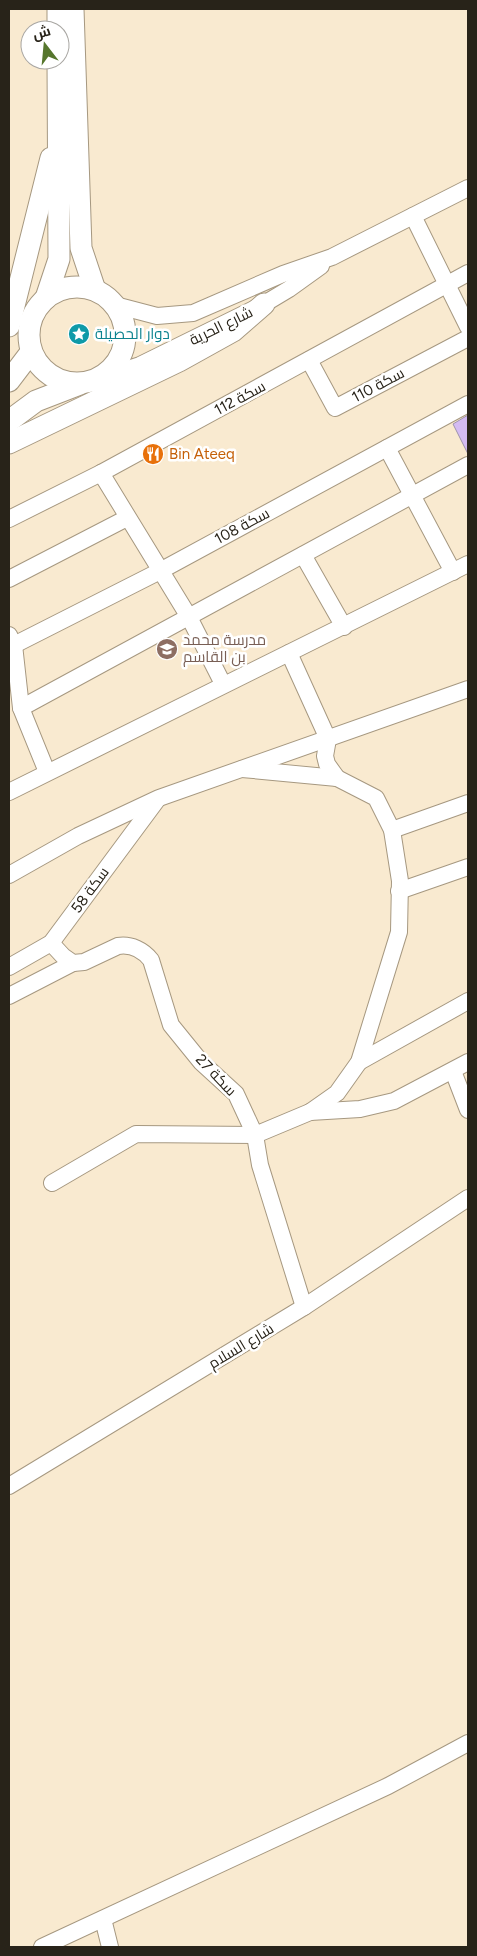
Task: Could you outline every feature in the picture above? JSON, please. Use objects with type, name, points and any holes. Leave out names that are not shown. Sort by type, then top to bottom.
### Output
[{"type":"main road","points":[[60,14],[81,248],[94,290]]},
{"type":"main road","points":[[46,298],[59,259],[58,70]]},
{"type":"main road","points":[[9,326],[59,126]]},
{"type":"main road","points":[[9,421],[36,401],[100,378],[116,364],[124,345],[124,324],[115,305],[104,295],[94,290],[74,287],[55,292],[46,298],[33,314],[28,332],[31,352],[45,372],[67,383],[80,384]]},
{"type":"main road","points":[[9,443],[179,361],[233,331],[264,304]]},
{"type":"main road","points":[[9,381],[31,352]]},
{"type":"street","name":"شارع الحرية","points":[[115,305],[157,316],[192,313],[283,274],[332,257],[468,188]]},
{"type":"street","points":[[413,216],[468,326]]},
{"type":"street","name":"شارع الحرية","points":[[100,378],[140,365],[264,304],[289,289],[332,257]]},
{"type":"street","name":"سكة 112","points":[[9,519],[101,473],[468,273]]},
{"type":"street","name":"سكة 110","points":[[309,360],[335,408],[468,338]]},
{"type":"street","name":"سكة 108","points":[[11,640],[160,570],[468,404]]},
{"type":"street","points":[[386,448],[453,572]]},
{"type":"street","points":[[22,708],[468,466]]},
{"type":"street","points":[[101,473],[189,617],[224,684]]},
{"type":"street","points":[[9,580],[127,518]]},
{"type":"street","points":[[302,555],[344,627]]},
{"type":"street","points":[[9,792],[468,564]]},
{"type":"street","points":[[11,640],[22,708],[47,772]]},
{"type":"street","points":[[289,653],[328,739],[325,756],[327,764],[336,778]]},
{"type":"street","points":[[9,875],[78,836],[158,798],[328,739],[467,695]]},
{"type":"street","points":[[52,1183],[136,1134],[255,1135],[310,1112],[337,1093],[359,1062],[399,932],[400,891],[392,830],[376,798],[336,778],[242,769]]},
{"type":"street","name":"سكة 58","points":[[9,967],[51,943],[158,798]]},
{"type":"street","points":[[392,830],[468,804]]},
{"type":"street","points":[[400,891],[467,870]]},
{"type":"street","points":[[51,943],[62,956],[73,963]]},
{"type":"street","name":"سكة 27","points":[[9,996],[73,963],[84,962],[124,945],[145,953],[151,960],[171,1025],[201,1062],[236,1094],[255,1135],[260,1165],[304,1307]]},
{"type":"street","points":[[359,1062],[468,1001]]},
{"type":"street","points":[[310,1112],[339,1112],[394,1102],[468,1062]]},
{"type":"street","points":[[452,1071],[468,1110]]},
{"type":"street","name":"شارع السلام","points":[[9,1486],[304,1307],[468,1198]]},
{"type":"street","points":[[42,1947],[388,1786],[468,1743]]},
{"type":"street","points":[[103,1919],[110,1947]]},
{"type":"building","points":[[468,415],[468,454],[453,424]]},
{"type":"place","name":"دوار الحصيلة","points":[[79,334]]},
{"type":"place","name":"Bin Ateeq","points":[[153,454]]},
{"type":"place","name":"مدرسة محمد بن القاسم","points":[[167,649]]}]
